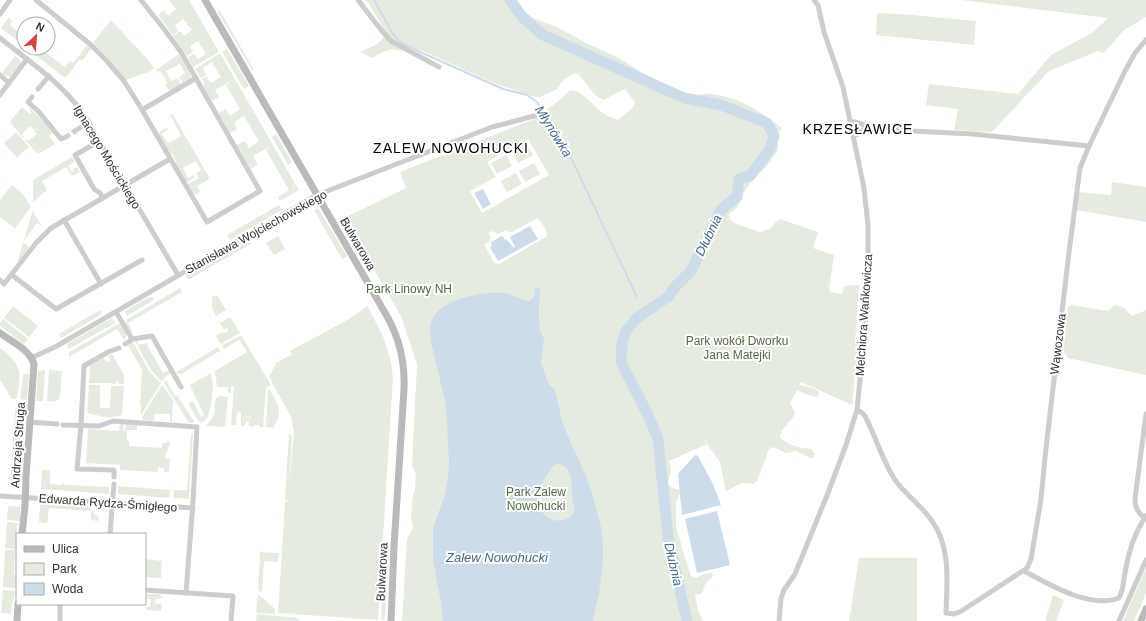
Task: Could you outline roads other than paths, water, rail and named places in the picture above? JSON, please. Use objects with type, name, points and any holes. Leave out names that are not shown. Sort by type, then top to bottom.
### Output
[{"type":"street","points":[[0,14],[10,0]]},
{"type":"street","points":[[36,0],[101,54],[124,81],[207,222],[260,191],[171,37],[141,0]]},
{"type":"street","name":"Bulwarowa","points":[[205,0],[316,196],[390,322],[397,339],[402,361],[404,389],[391,621]]},
{"type":"street","points":[[358,0],[390,41],[439,67]]},
{"type":"street","name":"Melchiora Wańkowicza","points":[[779,621],[781,598],[784,590],[795,574],[846,446],[856,410],[864,340],[868,236],[866,202],[854,136],[841,80],[824,32],[818,4],[814,0]]},
{"type":"street","name":"Ignacego Mościckiego","points":[[0,38],[49,76],[65,92],[89,122],[178,275]]},
{"type":"street","name":"Wąwozowa","points":[[1024,571],[1031,559],[1041,499],[1079,176],[1083,160],[1089,146],[1125,71],[1135,53],[1146,40]]},
{"type":"street","points":[[0,95],[27,59]]},
{"type":"street","points":[[0,75],[10,83]]},
{"type":"street","points":[[38,89],[49,76]]},
{"type":"street","points":[[142,110],[196,78]]},
{"type":"street","points":[[32,97],[28,102],[40,112],[61,139],[66,137]]},
{"type":"street","name":"Stanisława Wojciechowskiego","points":[[31,358],[55,347],[316,196],[492,127],[538,115]]},
{"type":"street","points":[[75,131],[89,122]]},
{"type":"street","points":[[851,122],[868,126],[912,131],[974,134],[1089,146]]},
{"type":"street","points":[[854,136],[868,126]]},
{"type":"street","points":[[100,141],[75,155],[94,189],[100,193],[103,198]]},
{"type":"street","points":[[0,280],[4,284],[49,230],[170,159]]},
{"type":"street","points":[[64,220],[101,284]]},
{"type":"street","points":[[12,275],[56,309],[142,260]]},
{"type":"street","points":[[116,312],[132,340]]},
{"type":"street","points":[[0,333],[21,348],[31,358]]},
{"type":"street","points":[[125,344],[132,340],[152,336],[181,387]]},
{"type":"street","points":[[114,477],[114,470],[77,469],[84,366],[108,352],[119,348]]},
{"type":"street","name":"Andrzeja Struga","points":[[22,533],[34,364],[31,358]]},
{"type":"street","points":[[856,410],[865,416],[894,479],[932,521],[939,534],[944,546],[946,561],[946,613],[954,614],[960,612],[1024,571],[1066,592],[1087,599],[1104,600],[1120,598],[1132,544],[1146,517],[1140,514],[1137,509],[1135,499],[1146,414]]},
{"type":"street","points":[[63,424],[98,426],[113,421],[197,427],[193,508],[186,593]]},
{"type":"street","points":[[29,422],[56,424]]},
{"type":"street","points":[[110,533],[114,484]]},
{"type":"street","name":"Edwarda Rydza-Śmigłego","points":[[0,496],[193,508]]},
{"type":"street","points":[[1119,621],[1146,560]]},
{"type":"street","points":[[146,590],[233,596],[231,621]]},
{"type":"street","points":[[17,621],[18,605]]},
{"type":"street","points":[[60,605],[60,621]]},
{"type":"street","points":[[1141,621],[1146,609]]},
{"type":"water","points":[[483,189],[491,204],[483,209],[474,193]]},
{"type":"water","points":[[530,226],[538,239],[498,261],[490,247],[492,246],[491,242],[502,236],[514,248],[515,247],[510,237]]},
{"type":"water","name":"Zalew Nowohucki","points":[[535,288],[540,289],[539,322],[544,338],[541,363],[549,385],[555,390],[562,421],[587,479],[601,527],[603,562],[599,594],[593,621],[443,621],[433,560],[433,530],[445,495],[449,463],[445,401],[431,342],[431,324],[438,311],[446,305],[465,297],[486,293],[504,293],[528,301],[533,298]],"holes":[[[557,464],[562,465],[569,471],[574,509],[569,518],[559,521],[552,520],[544,514],[540,509],[538,498],[541,486],[550,470]]]},
{"type":"water","points":[[695,455],[698,456],[713,484],[721,505],[682,515],[678,474]]},
{"type":"water","points":[[717,511],[730,565],[697,573],[685,519]]},
{"type":"waterway","name":"Młynówka","points":[[374,0],[393,34],[400,42],[503,89],[527,95],[537,102],[565,145],[637,297]]},
{"type":"waterway","name":"Dłubnia","points":[[510,0],[523,18],[543,35],[684,98],[721,105],[767,123],[774,136],[770,149],[750,176],[739,179],[737,196],[721,210],[691,271],[675,287],[669,296],[637,318],[626,331],[622,342],[621,362],[648,415],[658,439],[668,537],[687,621]]},
{"type":"waterway","name":"Młynówka","points":[[634,314],[636,319]]},
{"type":"tunnel","points":[[66,137],[75,131]]},
{"type":"district","name":"KRZESŁAWICE","points":[[858,129]]},
{"type":"district","name":"ZALEW NOWOHUCKI","points":[[451,148]]},
{"type":"park label","name":"Park Linowy NH","points":[[409,289]]},
{"type":"park label","name":"Park wokół Dworku Jana Matejki","points":[[737,348]]},
{"type":"park label","name":"Park Zalew Nowohucki","points":[[536,499]]}]
